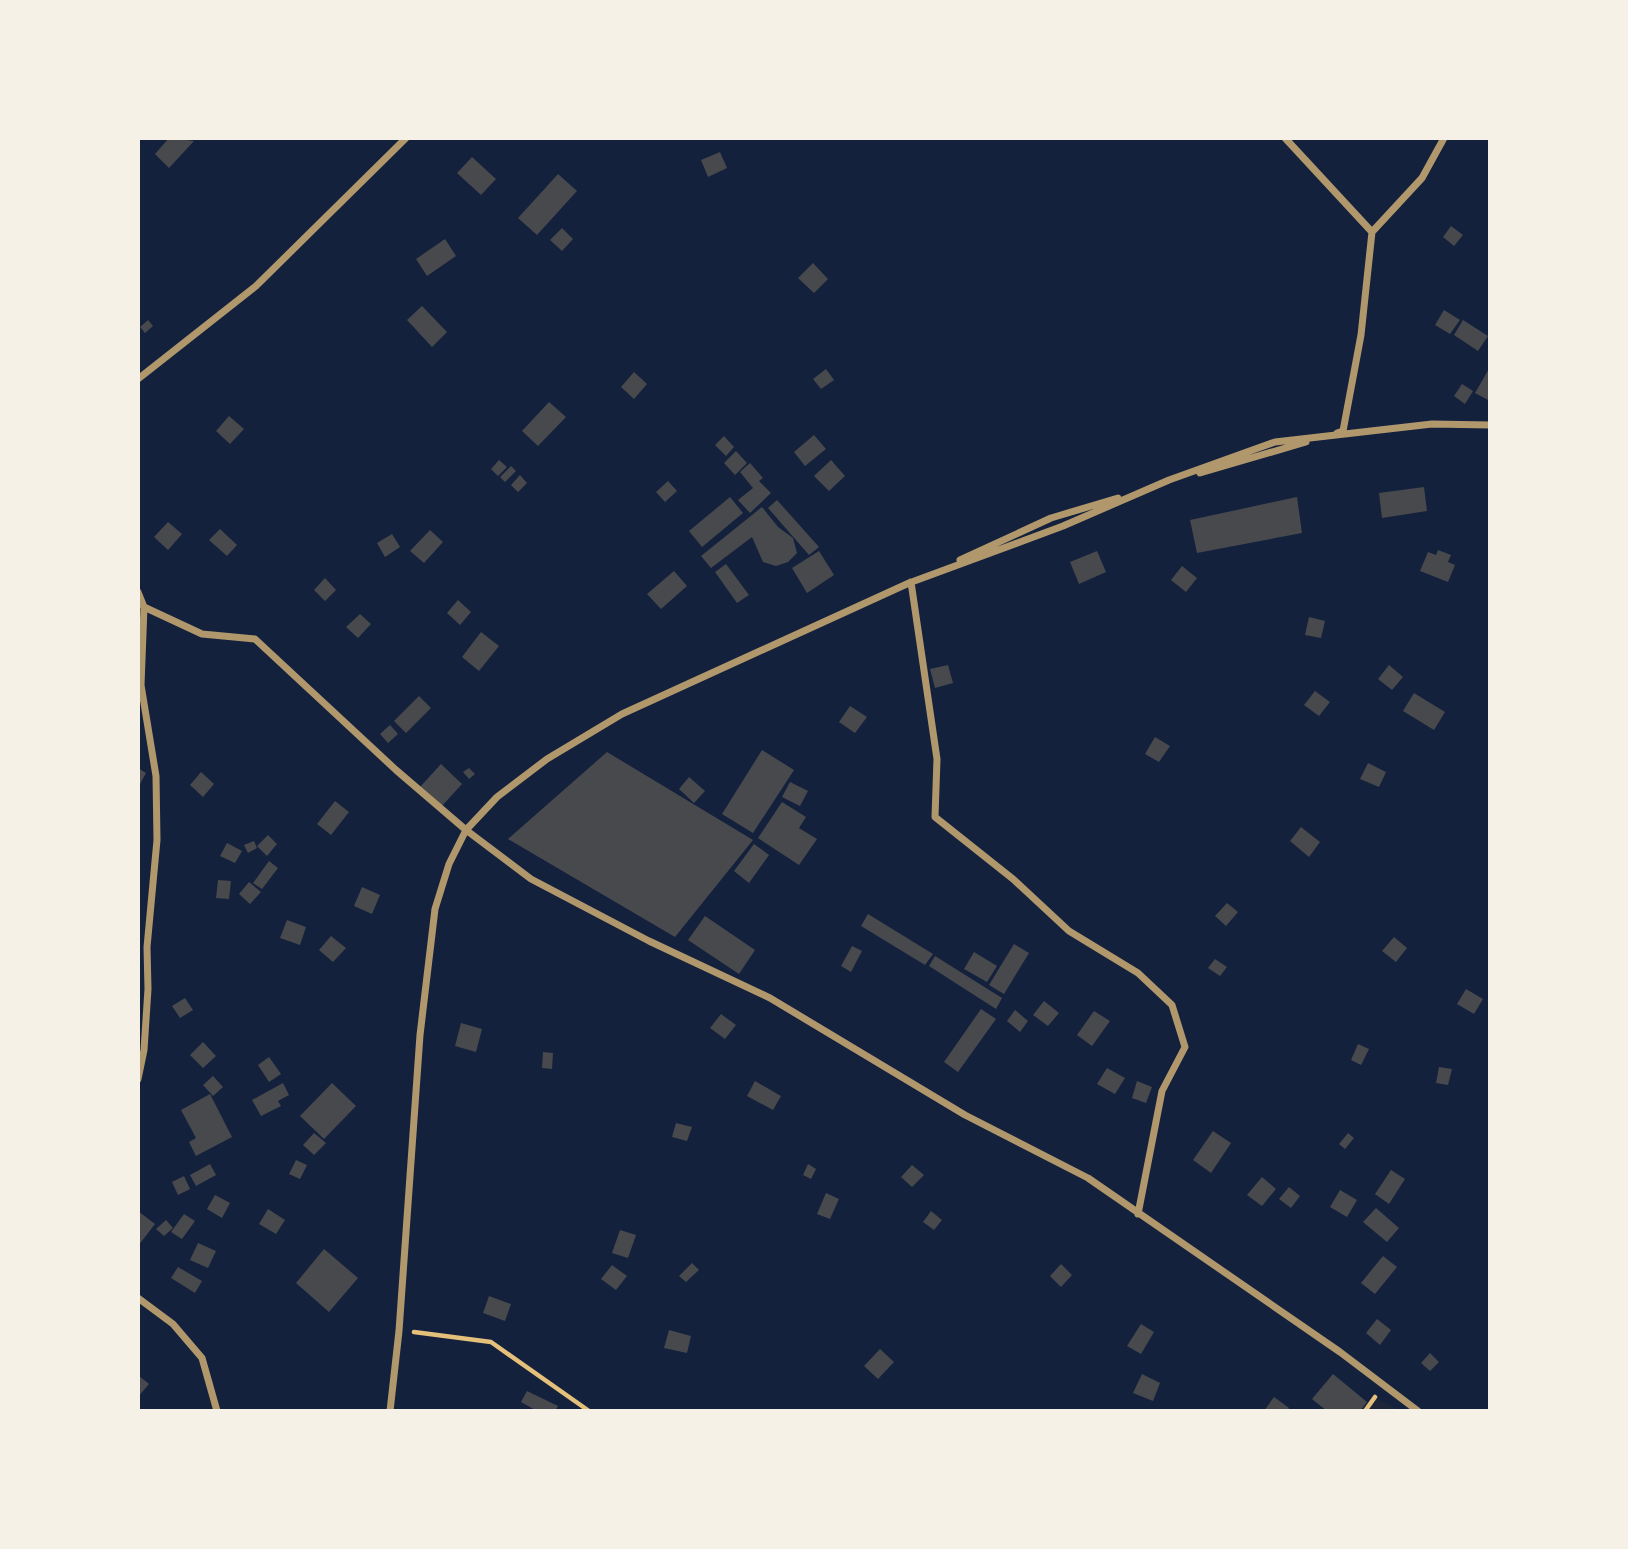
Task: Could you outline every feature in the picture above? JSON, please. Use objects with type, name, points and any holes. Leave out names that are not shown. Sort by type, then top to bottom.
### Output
[{"type":"street","points":[[138,379],[256,286],[406,138]]},
{"type":"street","points":[[1285,138],[1372,232]]},
{"type":"street","points":[[390,1411],[399,1331],[420,1035],[435,909],[449,863],[466,830],[497,797],[547,759],[622,714],[1051,517],[1343,431],[1361,335],[1372,232],[1422,178],[1444,138]]},
{"type":"street","points":[[909,583],[1063,526],[1170,480],[1275,442],[1432,424],[1490,425]]},
{"type":"street","points":[[909,583],[937,759],[935,817],[1013,879],[1069,931],[1138,973],[1172,1005],[1185,1047],[1162,1091],[1138,1214]]},
{"type":"street","points":[[138,592],[141,605],[141,685],[156,776],[157,840],[147,947],[148,989],[144,1050],[138,1079]]},
{"type":"street","points":[[141,605],[202,634],[255,639],[466,830],[531,879],[649,941],[770,998],[965,1115],[1088,1178],[1340,1352],[1418,1411]]},
{"type":"street","points":[[138,1298],[173,1324],[202,1358],[217,1411]]},
{"type":"path","points":[[399,1331],[491,1342],[589,1411]]},
{"type":"shaded area","points":[[1375,1397],[1400,1411],[1365,1411]]},
{"type":"building","points":[[169,138],[194,141],[169,168],[155,154]]},
{"type":"building","points":[[720,152],[727,168],[708,177],[701,160]]},
{"type":"building","points":[[472,157],[496,179],[481,195],[457,173]]},
{"type":"building","points":[[558,174],[577,191],[537,235],[518,218]]},
{"type":"building","points":[[1451,226],[1463,235],[1454,246],[1443,237]]},
{"type":"building","points":[[562,228],[573,239],[562,251],[550,240]]},
{"type":"building","points":[[445,239],[456,256],[427,276],[416,259]]},
{"type":"building","points":[[813,263],[828,279],[814,293],[798,278]]},
{"type":"building","points":[[422,306],[447,332],[432,347],[407,320]]},
{"type":"building","points":[[1444,310],[1460,320],[1450,334],[1435,325]]},
{"type":"building","points":[[148,320],[153,326],[145,333],[140,327]]},
{"type":"building","points":[[1463,320],[1488,336],[1478,351],[1454,335]]},
{"type":"building","points":[[1490,367],[1490,401],[1475,393]]},
{"type":"building","points":[[826,369],[834,380],[821,389],[813,379]]},
{"type":"building","points":[[634,372],[647,384],[634,399],[621,387]]},
{"type":"building","points":[[1462,384],[1473,391],[1465,404],[1454,396]]},
{"type":"building","points":[[549,402],[566,417],[538,446],[522,431]]},
{"type":"building","points":[[229,416],[244,429],[230,444],[216,431]]},
{"type":"building","points":[[814,435],[826,449],[805,466],[794,452]]},
{"type":"building","points":[[724,436],[734,447],[726,456],[715,445]]},
{"type":"building","points":[[736,451],[747,463],[735,475],[724,463]]},
{"type":"building","points":[[499,460],[507,467],[498,476],[491,469]]},
{"type":"building","points":[[831,460],[845,476],[829,491],[814,476]]},
{"type":"building","points":[[750,463],[763,478],[759,481],[771,493],[750,513],[738,500],[753,488],[740,472]]},
{"type":"building","points":[[511,466],[516,471],[505,482],[500,477]]},
{"type":"building","points":[[520,475],[527,483],[518,492],[511,485]]},
{"type":"building","points":[[668,481],[677,491],[665,502],[656,492]]},
{"type":"building","points":[[1424,487],[1427,511],[1382,518],[1379,493]]},
{"type":"building","points":[[730,497],[743,513],[702,547],[689,531]]},
{"type":"building","points":[[1297,497],[1302,533],[1197,553],[1190,520]]},
{"type":"building","points":[[777,500],[819,547],[809,555],[768,508]]},
{"type":"building","points":[[762,507],[778,527],[793,538],[797,553],[788,562],[776,566],[763,562],[752,537],[711,568],[701,556]]},
{"type":"building","points":[[168,522],[182,534],[168,550],[154,537]]},
{"type":"building","points":[[220,529],[237,545],[227,556],[209,540]]},
{"type":"building","points":[[430,530],[443,542],[424,563],[410,551]]},
{"type":"building","points":[[392,534],[400,547],[385,557],[377,543]]},
{"type":"building","points":[[1438,550],[1451,555],[1448,562],[1455,565],[1448,582],[1420,571],[1428,552],[1436,555]]},
{"type":"building","points":[[819,551],[834,575],[807,593],[792,568]]},
{"type":"building","points":[[1097,551],[1106,572],[1079,584],[1070,562]]},
{"type":"building","points":[[726,564],[749,595],[737,603],[715,572]]},
{"type":"building","points":[[1182,566],[1197,578],[1186,592],[1171,580]]},
{"type":"building","points":[[674,571],[687,586],[661,609],[647,594]]},
{"type":"building","points":[[325,578],[336,590],[325,601],[314,590]]},
{"type":"building","points":[[458,600],[471,612],[460,625],[447,613]]},
{"type":"building","points":[[360,614],[371,624],[358,638],[346,627]]},
{"type":"building","points":[[1309,617],[1325,621],[1321,638],[1305,635]]},
{"type":"building","points":[[481,632],[499,646],[479,671],[462,657]]},
{"type":"building","points":[[948,665],[953,683],[935,688],[930,669]]},
{"type":"building","points":[[1389,665],[1403,677],[1392,690],[1378,679]]},
{"type":"building","points":[[1315,691],[1330,702],[1319,716],[1304,705]]},
{"type":"building","points":[[1414,693],[1445,712],[1434,730],[1403,711]]},
{"type":"building","points":[[419,696],[431,708],[406,733],[394,721]]},
{"type":"building","points":[[850,706],[867,717],[855,733],[839,722]]},
{"type":"building","points":[[390,725],[398,734],[388,743],[380,734]]},
{"type":"building","points":[[1155,737],[1170,746],[1159,762],[1145,754]]},
{"type":"building","points":[[762,750],[794,770],[753,833],[722,814]]},
{"type":"building","points":[[607,752],[753,840],[675,937],[508,839]]},
{"type":"building","points":[[1368,763],[1386,772],[1379,787],[1360,779]]},
{"type":"building","points":[[441,764],[462,784],[441,807],[420,787]]},
{"type":"building","points":[[138,768],[146,773],[138,788]]},
{"type":"building","points":[[469,768],[475,774],[469,779],[463,772]]},
{"type":"building","points":[[201,772],[214,784],[203,797],[190,785]]},
{"type":"building","points":[[689,777],[705,791],[694,803],[679,789]]},
{"type":"building","points":[[790,782],[808,791],[800,806],[782,797]]},
{"type":"building","points":[[335,801],[349,812],[331,835],[317,824]]},
{"type":"building","points":[[782,802],[806,817],[799,828],[817,839],[799,865],[758,838]]},
{"type":"building","points":[[1301,827],[1320,842],[1309,857],[1290,841]]},
{"type":"building","points":[[268,835],[277,844],[267,856],[257,846]]},
{"type":"building","points":[[254,841],[257,848],[248,853],[244,845]]},
{"type":"building","points":[[227,843],[242,851],[235,863],[220,856]]},
{"type":"building","points":[[754,844],[769,855],[749,883],[734,871]]},
{"type":"building","points":[[269,861],[278,868],[262,889],[253,883]]},
{"type":"building","points":[[218,880],[231,881],[229,899],[216,898]]},
{"type":"building","points":[[249,882],[261,892],[250,904],[239,894]]},
{"type":"building","points":[[362,887],[380,895],[372,914],[354,906]]},
{"type":"building","points":[[1227,903],[1238,912],[1226,926],[1215,916]]},
{"type":"building","points":[[868,914],[933,954],[925,965],[861,926]]},
{"type":"building","points":[[705,916],[755,950],[739,974],[688,940]]},
{"type":"building","points":[[287,920],[306,927],[300,945],[280,938]]},
{"type":"building","points":[[331,936],[346,948],[333,962],[319,950]]},
{"type":"building","points":[[1394,937],[1407,948],[1396,962],[1382,951]]},
{"type":"building","points":[[1014,944],[1029,953],[1004,994],[989,985]]},
{"type":"building","points":[[852,946],[862,951],[851,972],[841,966]]},
{"type":"building","points":[[974,952],[997,966],[987,982],[964,969]]},
{"type":"building","points":[[935,956],[1002,998],[996,1009],[929,966]]},
{"type":"building","points":[[1215,959],[1227,967],[1220,976],[1208,968]]},
{"type":"building","points":[[1466,989],[1483,999],[1474,1014],[1457,1004]]},
{"type":"building","points":[[185,998],[193,1010],[180,1018],[172,1006]]},
{"type":"building","points":[[1044,1001],[1059,1013],[1048,1026],[1033,1015]]},
{"type":"building","points":[[981,1009],[996,1019],[958,1072],[944,1062]]},
{"type":"building","points":[[1015,1010],[1028,1021],[1020,1032],[1007,1021]]},
{"type":"building","points":[[1094,1011],[1110,1021],[1092,1046],[1077,1035]]},
{"type":"building","points":[[721,1014],[736,1025],[725,1039],[710,1028]]},
{"type":"building","points":[[461,1023],[482,1029],[476,1052],[455,1046]]},
{"type":"building","points":[[203,1042],[216,1056],[203,1068],[190,1055]]},
{"type":"building","points":[[1358,1044],[1369,1049],[1361,1065],[1351,1060]]},
{"type":"building","points":[[543,1052],[553,1053],[552,1069],[542,1068]]},
{"type":"building","points":[[269,1057],[281,1074],[269,1082],[258,1065]]},
{"type":"building","points":[[1439,1067],[1452,1069],[1448,1085],[1436,1083]]},
{"type":"building","points":[[1107,1068],[1125,1078],[1115,1094],[1097,1084]]},
{"type":"building","points":[[213,1076],[223,1087],[213,1096],[203,1085]]},
{"type":"building","points":[[755,1081],[781,1096],[773,1110],[747,1096]]},
{"type":"building","points":[[1137,1081],[1152,1087],[1146,1103],[1132,1098]]},
{"type":"building","points":[[283,1083],[289,1095],[278,1101],[281,1106],[261,1116],[252,1100]]},
{"type":"building","points":[[332,1083],[356,1106],[324,1139],[300,1116]]},
{"type":"building","points":[[210,1094],[232,1137],[196,1156],[189,1142],[196,1138],[181,1110]]},
{"type":"building","points":[[676,1123],[692,1127],[687,1141],[672,1137]]},
{"type":"building","points":[[1213,1131],[1231,1143],[1211,1173],[1193,1160]]},
{"type":"building","points":[[314,1133],[326,1143],[314,1155],[303,1145]]},
{"type":"building","points":[[1348,1133],[1354,1138],[1345,1149],[1339,1144]]},
{"type":"building","points":[[296,1160],[307,1165],[300,1179],[289,1174]]},
{"type":"building","points":[[210,1164],[216,1175],[196,1186],[190,1175]]},
{"type":"building","points":[[808,1164],[816,1169],[811,1179],[803,1175]]},
{"type":"building","points":[[912,1165],[924,1175],[912,1187],[901,1177]]},
{"type":"building","points":[[1391,1170],[1405,1179],[1389,1204],[1375,1194]]},
{"type":"building","points":[[184,1176],[190,1189],[178,1195],[172,1182]]},
{"type":"building","points":[[1262,1177],[1276,1189],[1262,1206],[1247,1195]]},
{"type":"building","points":[[1289,1187],[1300,1196],[1291,1208],[1279,1199]]},
{"type":"building","points":[[1340,1190],[1357,1200],[1347,1217],[1330,1207]]},
{"type":"building","points":[[826,1193],[839,1199],[830,1219],[817,1214]]},
{"type":"building","points":[[215,1195],[230,1203],[222,1218],[207,1209]]},
{"type":"building","points":[[1376,1208],[1399,1228],[1387,1242],[1363,1222]]},
{"type":"building","points":[[268,1209],[285,1220],[276,1234],[259,1224]]},
{"type":"building","points":[[138,1211],[155,1224],[138,1246]]},
{"type":"building","points":[[931,1211],[942,1220],[934,1230],[923,1222]]},
{"type":"building","points":[[184,1214],[195,1221],[182,1239],[171,1232]]},
{"type":"building","points":[[166,1220],[173,1228],[164,1236],[156,1229]]},
{"type":"building","points":[[620,1230],[636,1235],[628,1258],[612,1253]]},
{"type":"building","points":[[198,1243],[216,1251],[208,1268],[190,1260]]},
{"type":"building","points":[[324,1249],[358,1278],[329,1312],[296,1283]]},
{"type":"building","points":[[1383,1256],[1397,1267],[1375,1294],[1361,1283]]},
{"type":"building","points":[[692,1263],[699,1270],[686,1282],[679,1276]]},
{"type":"building","points":[[1061,1264],[1072,1275],[1061,1287],[1050,1276]]},
{"type":"building","points":[[612,1265],[627,1276],[616,1290],[601,1279]]},
{"type":"building","points":[[178,1267],[202,1281],[195,1293],[171,1278]]},
{"type":"building","points":[[489,1296],[511,1304],[505,1321],[483,1313]]},
{"type":"building","points":[[1377,1319],[1391,1330],[1380,1345],[1366,1333]]},
{"type":"building","points":[[1141,1324],[1154,1332],[1141,1354],[1127,1346]]},
{"type":"building","points":[[669,1330],[691,1336],[687,1353],[664,1348]]},
{"type":"building","points":[[880,1349],[894,1362],[878,1379],[864,1366]]},
{"type":"building","points":[[1430,1353],[1439,1362],[1430,1371],[1421,1363]]},
{"type":"building","points":[[1142,1374],[1160,1383],[1153,1401],[1133,1393]]},
{"type":"building","points":[[1333,1374],[1367,1402],[1360,1411],[1327,1411],[1312,1399]]},
{"type":"building","points":[[138,1375],[149,1384],[138,1397]]},
{"type":"building","points":[[527,1391],[558,1406],[555,1411],[537,1411],[521,1402]]},
{"type":"building","points":[[1274,1397],[1289,1408],[1287,1411],[1264,1411]]}]
